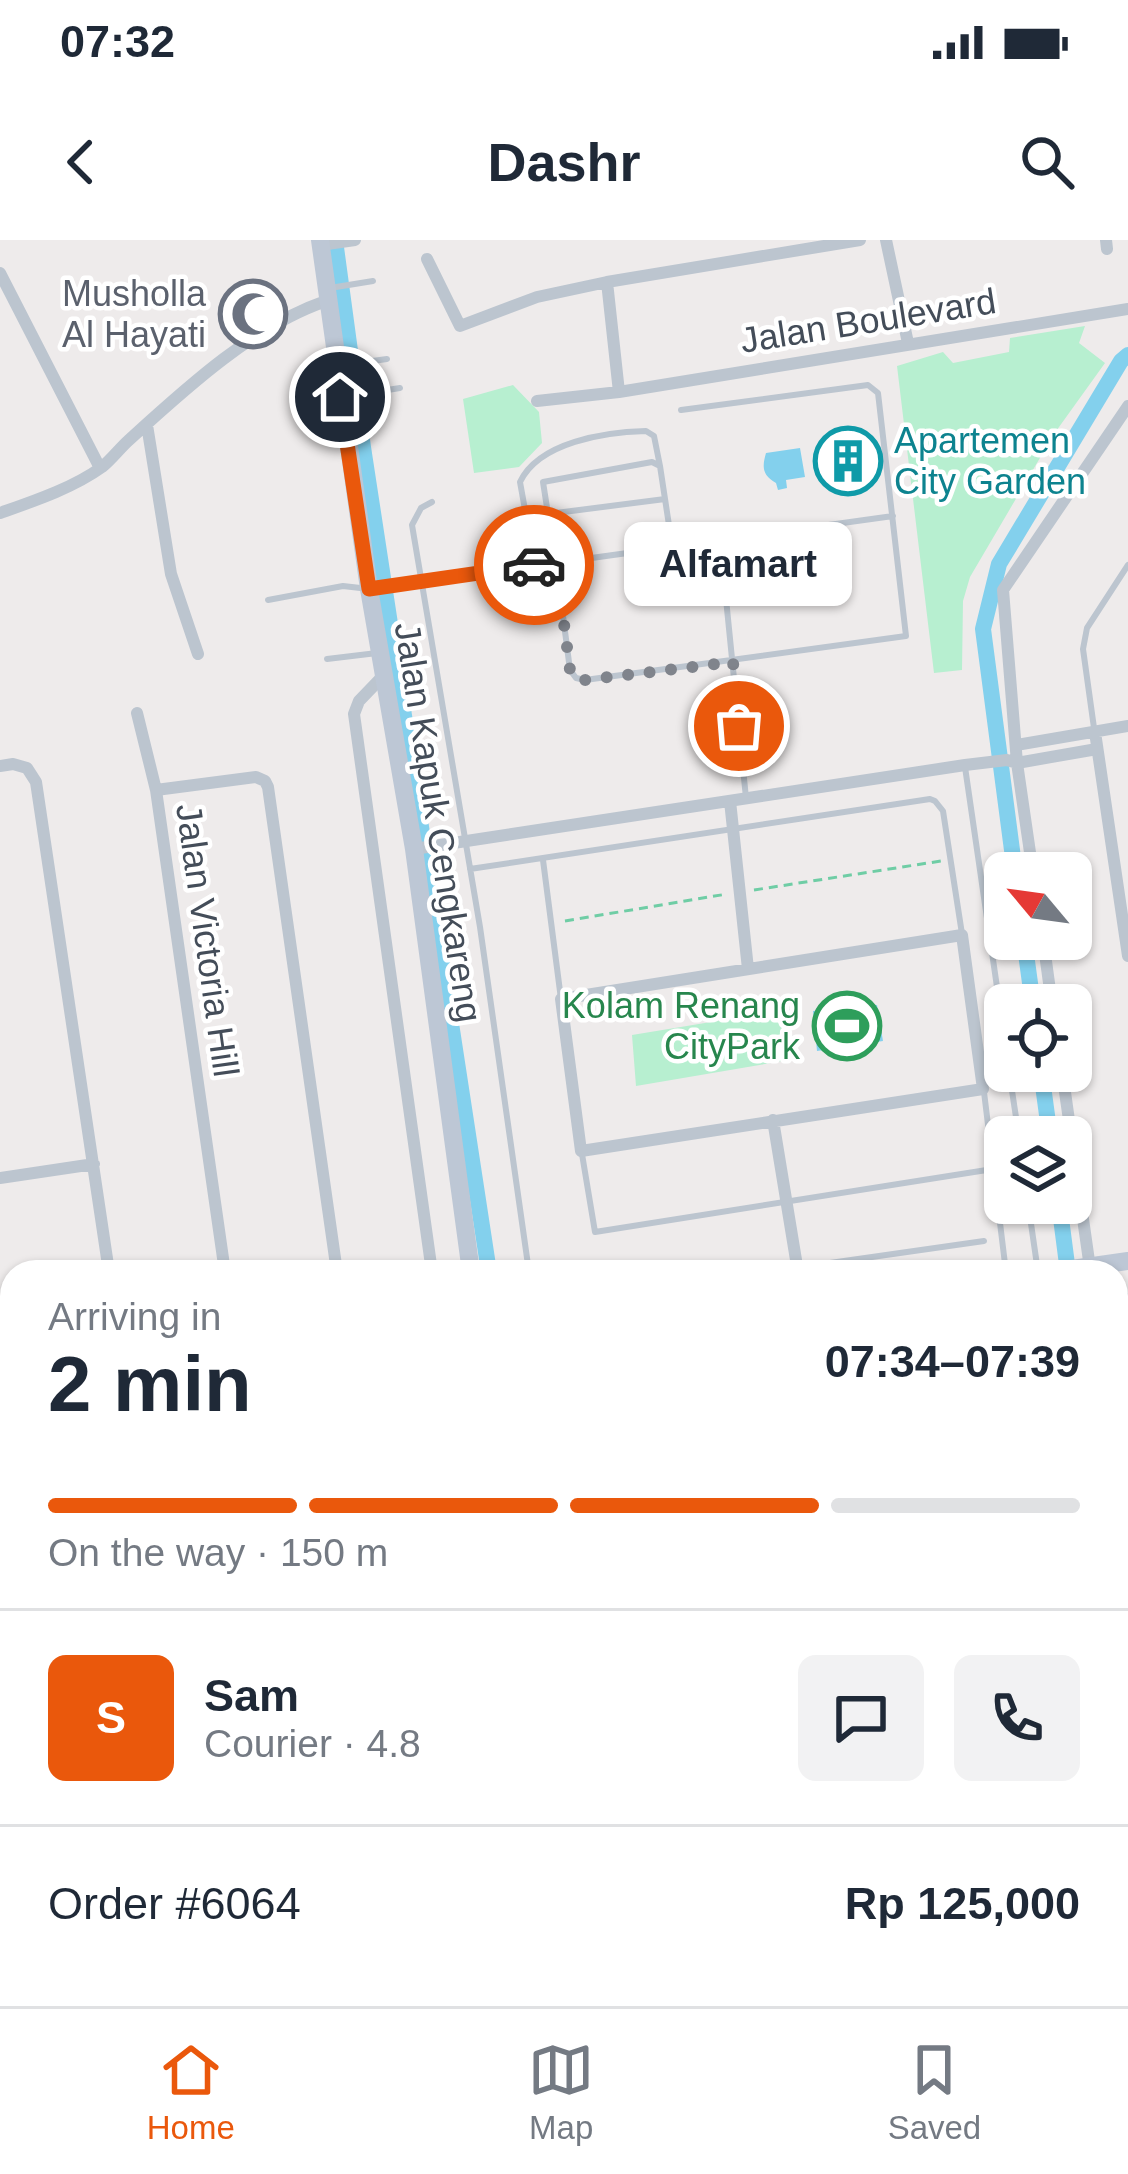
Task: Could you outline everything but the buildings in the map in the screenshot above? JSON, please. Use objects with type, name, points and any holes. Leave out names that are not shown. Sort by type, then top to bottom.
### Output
[{"type":"street","points":[[328,243],[355,240]]},
{"type":"street","points":[[427,259],[460,326],[536,297],[860,240]]},
{"type":"street","points":[[886,240],[908,343]]},
{"type":"street","name":"Jalan Kapuk Cengkareng","points":[[328,243],[328,293],[380,653],[416,849],[469,1260]]},
{"type":"street","points":[[0,273],[100,468]]},
{"type":"street","points":[[607,282],[619,392]]},
{"type":"street","points":[[0,513],[100,468],[216,367],[328,293]]},
{"type":"street","name":"Jalan Boulevard","points":[[537,401],[619,392],[1128,309]]},
{"type":"street","points":[[1028,852],[1009,761],[1016,745],[1002,594],[1128,406]]},
{"type":"street","points":[[147,425],[170,574],[198,654]]},
{"type":"street","points":[[384,675],[359,701],[354,714],[430,1260]]},
{"type":"street","points":[[137,713],[156,790]]},
{"type":"street","points":[[1016,745],[1128,726]]},
{"type":"street","points":[[1095,732],[1123,896],[1128,956]]},
{"type":"street","points":[[416,849],[1097,749]]},
{"type":"street","points":[[0,766],[27,768],[36,782],[107,1260]]},
{"type":"street","name":"Jalan Victoria Hill","points":[[223,1260],[156,790],[256,777],[268,787],[335,1260]]},
{"type":"street","points":[[730,801],[748,969]]},
{"type":"street","points":[[962,935],[983,1089],[581,1151],[561,999],[748,969],[962,935]]},
{"type":"street","points":[[1065,1092],[1085,1260]]},
{"type":"street","points":[[773,1120],[795,1260]]},
{"type":"street","points":[[0,1178],[94,1164]]},
{"type":"lane","points":[[328,293],[374,281]]},
{"type":"lane","points":[[339,365],[387,359]]},
{"type":"lane","points":[[556,562],[570,670],[576,679],[906,636],[878,393],[868,385],[681,410]]},
{"type":"lane","points":[[343,397],[400,388]]},
{"type":"lane","points":[[535,565],[520,482],[524,473],[560,445],[646,431],[654,436],[672,545]]},
{"type":"lane","points":[[660,466],[652,462],[549,479],[543,482],[544,496],[548,514],[665,499]]},
{"type":"lane","points":[[432,502],[421,508],[412,525],[470,869],[527,1260]]},
{"type":"lane","points":[[268,600],[344,586],[372,588],[893,516]]},
{"type":"lane","points":[[720,539],[746,798]]},
{"type":"lane","points":[[1095,732],[1083,649],[1088,628],[1128,565]]},
{"type":"lane","points":[[327,659],[380,653]]},
{"type":"lane","points":[[971,764],[998,984]]},
{"type":"lane","points":[[470,869],[935,801],[943,811],[962,935]]},
{"type":"lane","points":[[543,860],[561,999]]},
{"type":"lane","points":[[983,1089],[986,1116]]},
{"type":"lane","points":[[581,1151],[595,1232],[984,1170]]},
{"type":"lane","points":[[1000,1224],[1004,1260]]},
{"type":"lane","points":[[1031,1224],[1036,1260]]},
{"type":"lane","points":[[861,1260],[984,1241]]},
{"type":"green space","points":[[1085,326],[1079,343],[1105,363],[1054,434],[970,577],[963,601],[962,670],[934,673],[897,366],[943,352],[953,363],[1009,352],[1010,338]]},
{"type":"green space","points":[[513,385],[539,412],[542,443],[519,467],[474,473],[463,399]]},
{"type":"green space","points":[[790,1009],[794,1059],[636,1086],[632,1035]]},
{"type":"water","points":[[800,448],[805,477],[786,480],[787,488],[778,490],[764,470],[766,453]]},
{"type":"water","name":"Kolam Renang CityPark","points":[[877,1005],[883,1041],[817,1051],[813,1011]]},
{"type":"waterway","points":[[335,240],[487,1260]]},
{"type":"waterway","points":[[1012,852],[983,629],[999,564],[1128,355]]},
{"type":"waterway","points":[[1027,960],[1030,984]]},
{"type":"waterway","points":[[1044,1092],[1047,1116]]},
{"type":"waterway","points":[[1062,1224],[1066,1260]]},
{"type":"way so far","points":[[534,565],[556,562],[570,670],[576,679],[733,662],[739,726]]},
{"type":"place","name":"Musholla Al Hayati","points":[[253,314]]},
{"type":"place","name":"Apartemen City Garden","points":[[848,461]]},
{"type":"place","name":"Alfamart","points":[[739,726]]},
{"type":"place","name":"Kolam Renang CityPark","points":[[847,1026]]},
{"type":"route","points":[[340,397],[369,589],[534,565]]}]
